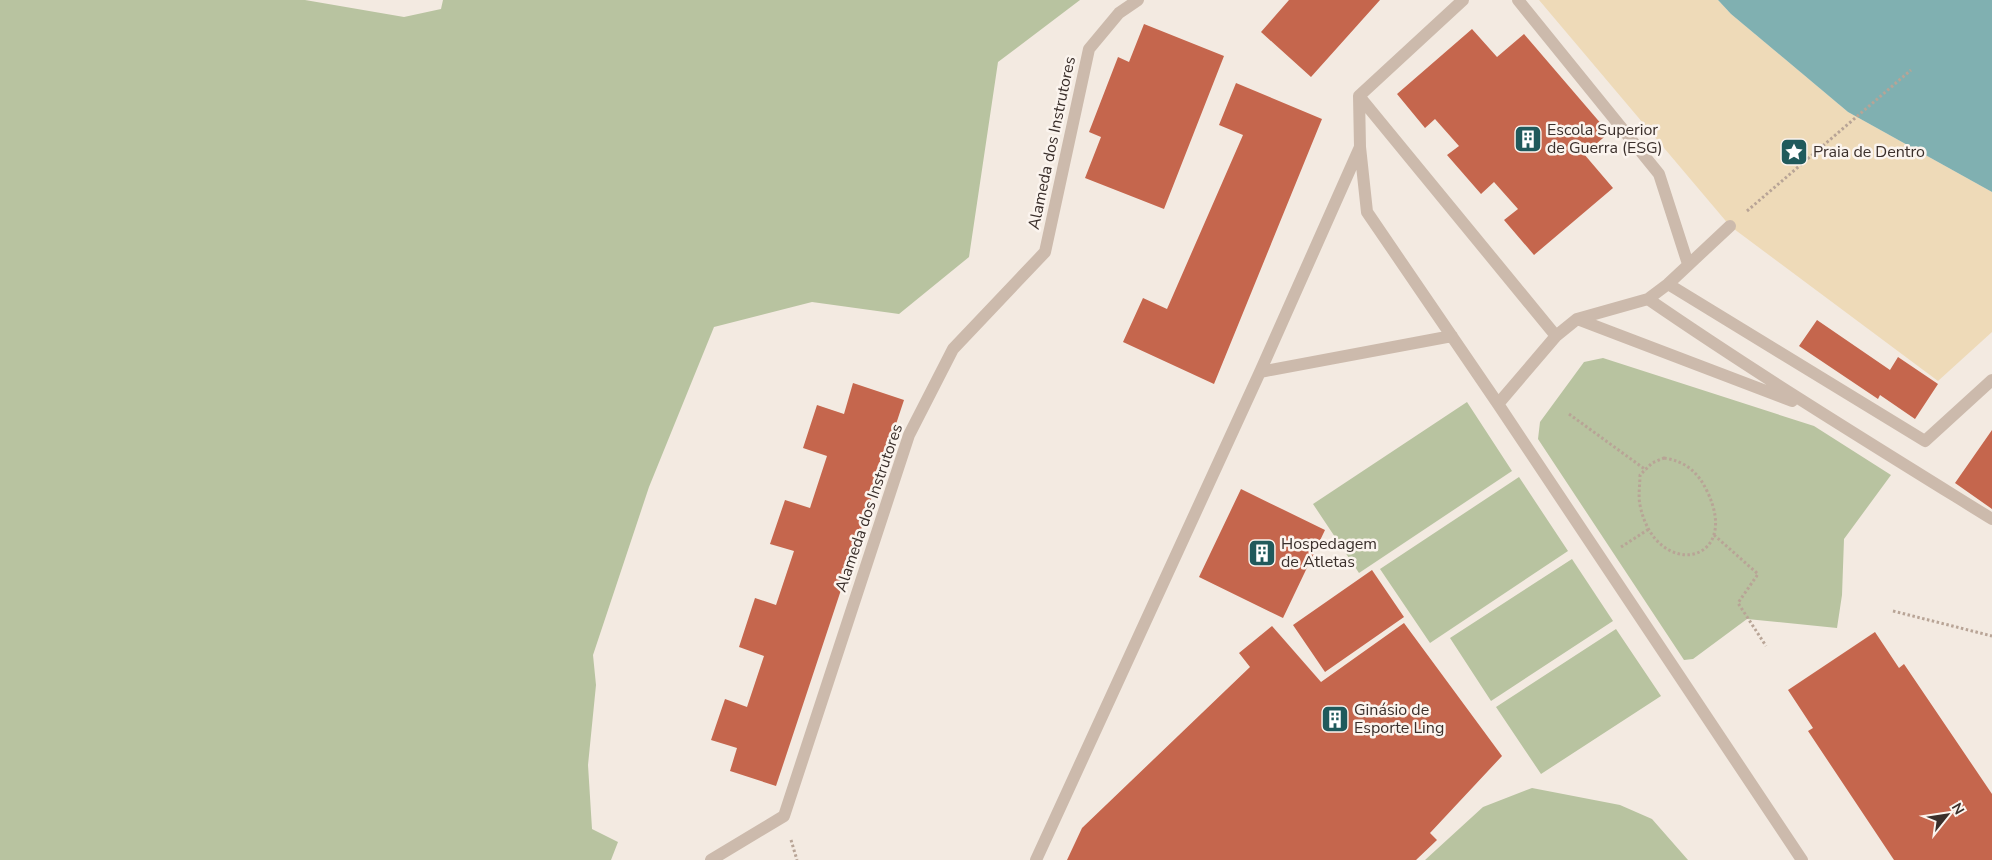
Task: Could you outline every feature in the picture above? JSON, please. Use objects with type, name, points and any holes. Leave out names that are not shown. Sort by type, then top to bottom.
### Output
[{"type":"lane","name":"Alameda dos Instrutores","points":[[711,860],[784,816],[909,435],[953,349],[1045,252],[1089,49],[1119,13],[1138,0]]},
{"type":"lane","points":[[1463,0],[1359,96],[1360,147],[1367,212],[1498,404],[1802,860]]},
{"type":"lane","points":[[1518,0],[1659,174],[1688,264]]},
{"type":"lane","points":[[1359,96],[1556,336]]},
{"type":"lane","points":[[1036,860],[1260,372],[1360,147]]},
{"type":"lane","points":[[1498,404],[1556,336],[1577,319],[1648,298],[1668,284],[1730,226]]},
{"type":"lane","points":[[1668,284],[1924,442],[1992,380]]},
{"type":"lane","points":[[1648,298],[1711,342],[1818,411],[1992,519]]},
{"type":"lane","points":[[1577,319],[1818,411]]},
{"type":"lane","points":[[1260,372],[1452,336]]},
{"type":"path","points":[[1730,226],[1912,70]]},
{"type":"path","points":[[1569,414],[1646,470]]},
{"type":"path","points":[[1664,458],[1684,462],[1692,468],[1705,486],[1711,500],[1716,532],[1708,546],[1696,555],[1678,555],[1666,550],[1649,529],[1639,503],[1640,475],[1646,470],[1652,463],[1664,458]]},
{"type":"path","points":[[1619,549],[1649,529]]},
{"type":"path","points":[[1714,535],[1758,574],[1738,603],[1766,646]]},
{"type":"path","points":[[1893,611],[1992,636]]},
{"type":"green space","points":[[0,0],[305,0],[404,17],[441,9],[443,0],[1080,0],[998,62],[969,257],[899,314],[812,302],[714,327],[649,487],[593,655],[596,685],[588,765],[592,829],[618,842],[611,860],[0,860]]},
{"type":"green space","points":[[1603,358],[1814,426],[1891,475],[1844,539],[1842,595],[1837,628],[1747,619],[1693,659],[1684,660],[1538,439],[1540,422],[1584,362]]},
{"type":"green space","points":[[1467,402],[1512,471],[1359,573],[1313,504]]},
{"type":"green space","points":[[1519,477],[1568,551],[1430,643],[1380,569]]},
{"type":"green space","points":[[1572,559],[1613,621],[1491,701],[1450,638]]},
{"type":"green space","points":[[1616,629],[1661,696],[1541,774],[1496,707]]},
{"type":"green space","points":[[1532,788],[1620,805],[1652,819],[1688,860],[1425,860],[1483,807]]},
{"type":"sand","name":"Praia de Dentro","points":[[1539,0],[1718,0],[1731,14],[1848,112],[1992,192],[1992,332],[1938,381],[1730,226]]},
{"type":"water","points":[[1718,0],[1992,0],[1992,192],[1848,112],[1731,14]]},
{"type":"building","points":[[1289,0],[1380,0],[1311,77],[1261,32]]},
{"type":"building","points":[[1144,24],[1224,56],[1164,209],[1085,178],[1101,137],[1089,132],[1118,57],[1129,62]]},
{"type":"building","name":"Escola Superior de Guerra (ESG)","points":[[1472,29],[1497,57],[1524,34],[1609,133],[1584,154],[1613,188],[1534,255],[1504,220],[1518,209],[1494,182],[1481,194],[1447,155],[1459,146],[1435,119],[1425,128],[1397,94]]},
{"type":"building","points":[[1236,83],[1322,119],[1214,384],[1123,342],[1143,298],[1167,309],[1243,135],[1219,125]]},
{"type":"building","points":[[1817,320],[1890,370],[1898,357],[1938,384],[1915,419],[1880,395],[1878,399],[1799,346]]},
{"type":"building","points":[[853,383],[904,400],[776,786],[730,771],[737,748],[711,740],[725,699],[747,707],[764,656],[739,647],[755,598],[776,605],[794,551],[770,544],[785,500],[810,508],[827,456],[803,448],[817,405],[844,414]]},
{"type":"building","points":[[1992,430],[1992,509],[1955,483]]},
{"type":"building","name":"Hospedagem de Atletas","points":[[1241,489],[1325,530],[1283,618],[1199,577]]},
{"type":"building","points":[[1372,570],[1404,617],[1325,672],[1293,625]]},
{"type":"building","name":"Ginásio de Esporte Ling","points":[[1404,623],[1502,756],[1430,833],[1437,840],[1416,860],[1067,860],[1082,828],[1250,667],[1239,653],[1272,626],[1321,682]]},
{"type":"building","points":[[1875,632],[1899,668],[1904,664],[1992,794],[1992,860],[1894,860],[1808,731],[1813,728],[1788,690]]},
{"type":"place","name":"Escola Superior de Guerra (ESG)","points":[[1528,139]]},
{"type":"place","name":"Praia de Dentro","points":[[1794,152]]},
{"type":"place","name":"Hospedagem de Atletas","points":[[1262,553]]},
{"type":"place","name":"Ginásio de Esporte Ling","points":[[1335,719]]}]
